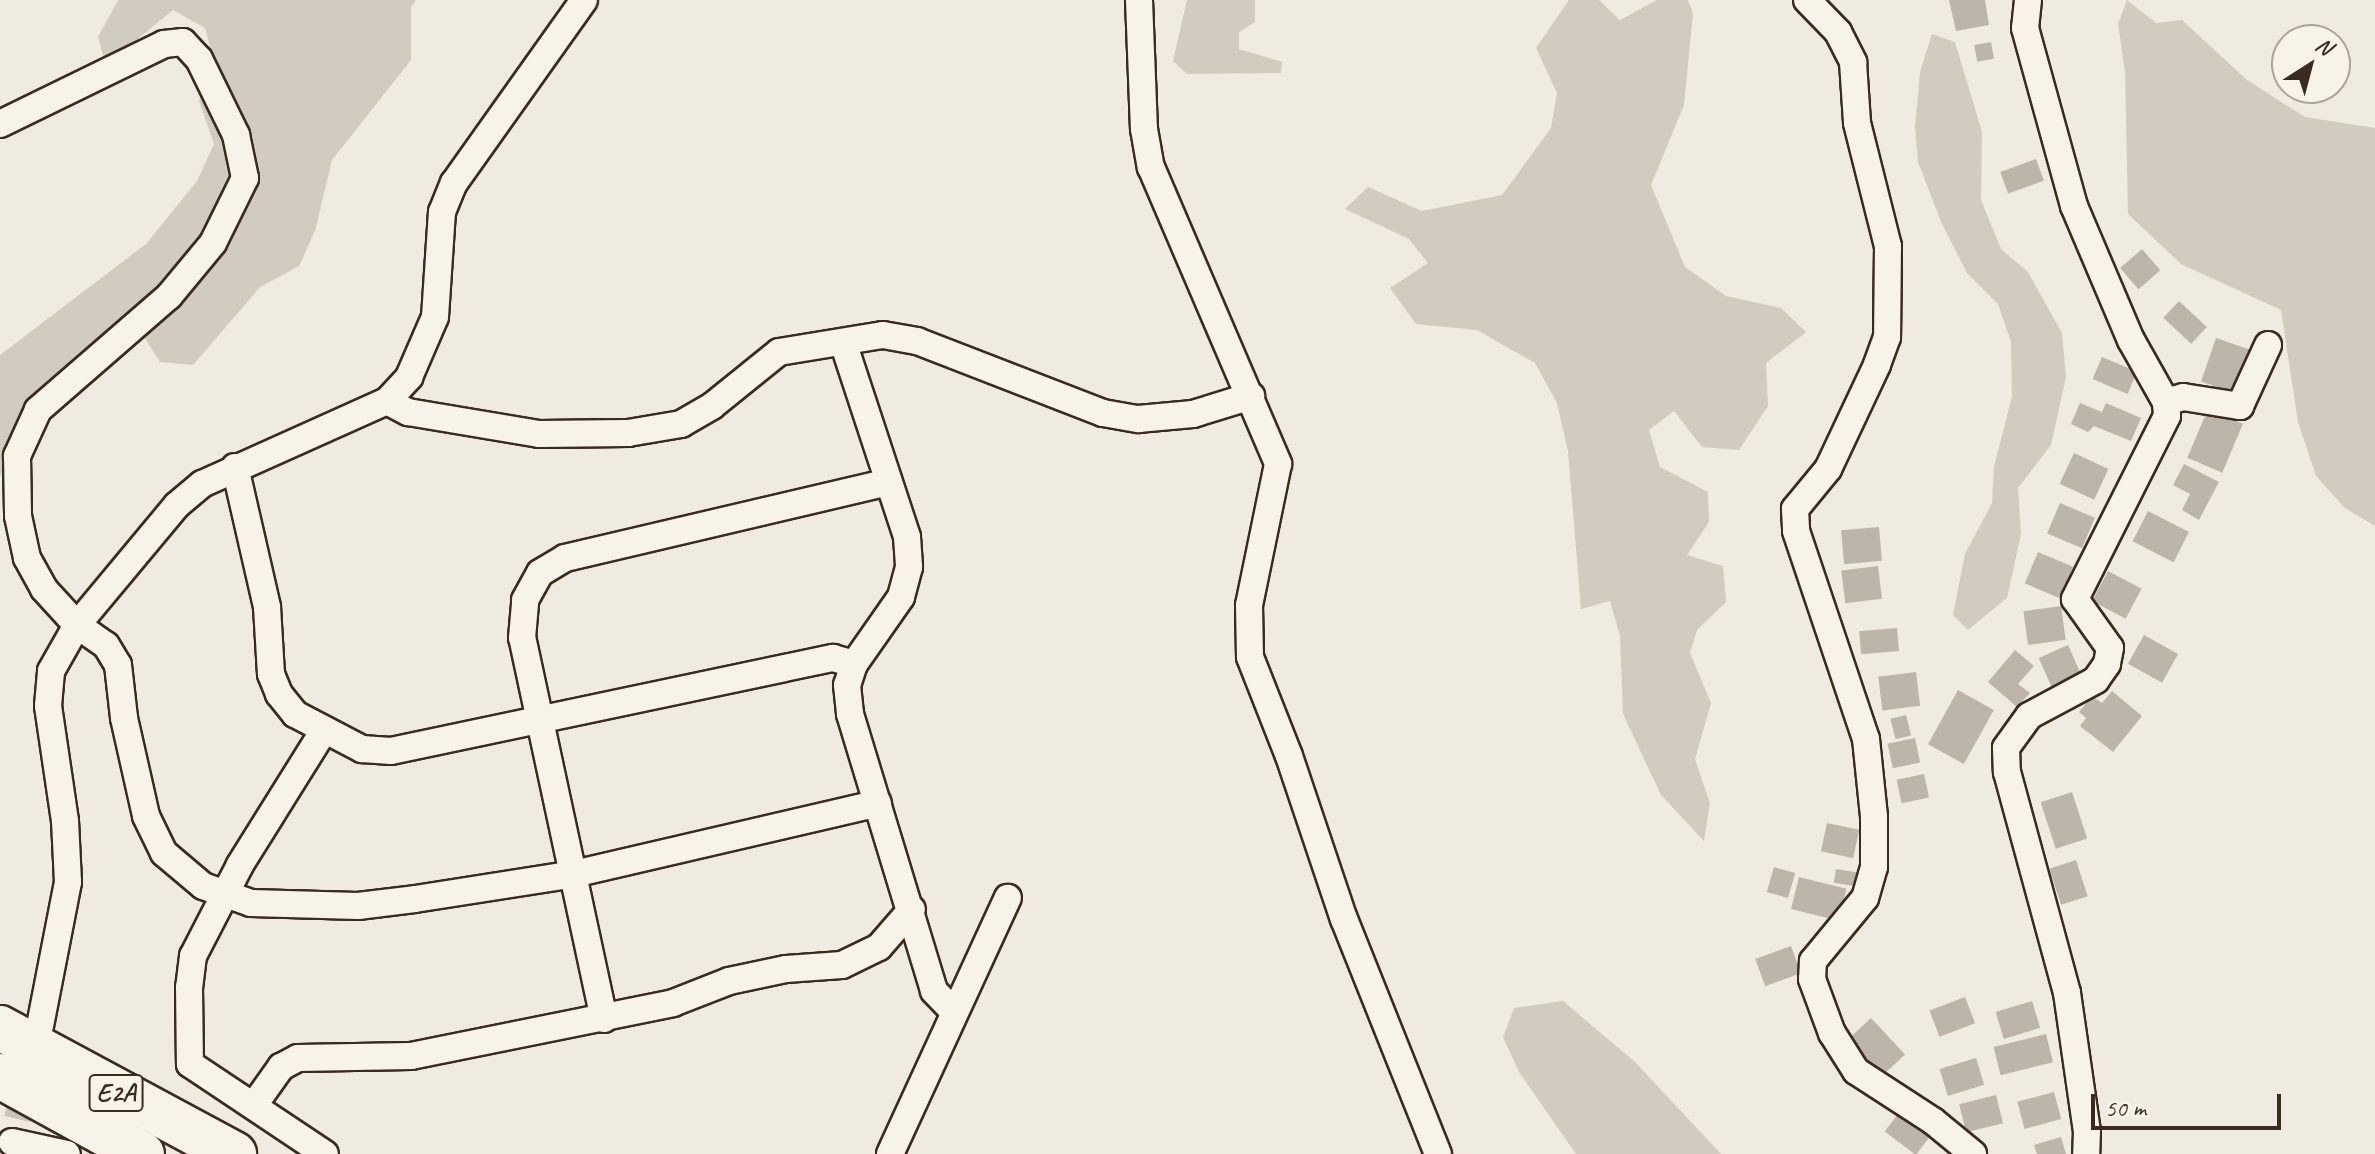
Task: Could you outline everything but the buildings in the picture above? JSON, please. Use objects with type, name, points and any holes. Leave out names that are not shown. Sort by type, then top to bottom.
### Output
[{"type":"highway","name":"E2A","points":[[20,1027],[234,1154]]},
{"type":"highway","name":"E2A","points":[[0,1076],[142,1154]]},
{"type":"street","points":[[20,1027],[68,882],[65,821],[48,706],[51,671],[77,625],[177,505],[202,484],[387,401],[409,377],[435,317],[442,212],[454,183],[584,0]]},
{"type":"street","points":[[1139,0],[1144,129],[1151,167],[1278,464],[1249,605],[1250,657],[1289,756],[1344,919],[1438,1154]]},
{"type":"street","points":[[1807,0],[1838,32],[1853,62],[1861,145],[1886,223],[1888,246],[1887,337],[1828,469],[1795,509],[1796,531],[1866,739],[1874,817],[1874,867],[1865,898],[1813,961],[1812,979],[1832,1033],[1856,1071],[1933,1121],[1973,1154]]},
{"type":"street","points":[[2028,0],[2025,28],[2074,206],[2131,340],[2166,402],[2167,416],[2075,599],[2110,648],[2107,664],[2096,680],[2029,716],[2006,748],[2007,772],[2067,993],[2087,1131],[2086,1154]]},
{"type":"street","points":[[0,124],[164,44],[183,42],[214,85],[236,135],[245,178],[213,243],[169,296],[38,410],[17,456],[18,516],[27,558],[44,589],[77,625],[106,645],[118,665],[124,718],[146,816],[164,853],[203,886],[226,897],[251,903],[358,906],[574,874],[878,803]]},
{"type":"street","points":[[387,401],[408,412],[539,434],[628,433],[681,424],[712,406],[779,352],[883,335],[917,341],[1103,413],[1138,419],[1193,414],[1251,396]]},
{"type":"street","points":[[843,342],[886,483],[907,537],[909,567],[901,597],[854,664],[847,685],[850,714],[912,909],[934,991],[953,1011]]},
{"type":"street","points":[[2166,402],[2183,397],[2240,406],[2268,345]]},
{"type":"street","points":[[235,467],[267,607],[271,674],[295,714],[323,732],[362,749],[391,751],[833,658],[854,664]]},
{"type":"street","points":[[604,1019],[522,638],[525,600],[540,573],[565,558],[886,483]]},
{"type":"street","points":[[323,732],[240,865],[193,956],[190,1064],[325,1154]]},
{"type":"street","points":[[890,1154],[953,1011],[1008,898]]},
{"type":"street","points":[[254,1105],[281,1067],[298,1058],[411,1056],[673,1003],[729,981],[862,959],[912,909]]},
{"type":"street","points":[[13,1138],[67,1154]]},
{"type":"shaded area","points":[[118,0],[416,0],[411,7],[411,60],[332,160],[315,231],[299,266],[260,287],[193,365],[160,362],[144,337],[114,331],[48,383],[18,430],[0,477],[0,355],[146,244],[197,181],[214,144],[199,101],[214,62],[205,28],[173,10],[106,65],[98,37]]},
{"type":"shaded area","points":[[1187,0],[1255,0],[1255,22],[1239,32],[1239,49],[1282,62],[1281,73],[1187,74],[1173,61]]},
{"type":"shaded area","points":[[1569,0],[1599,0],[1620,20],[1657,0],[1688,0],[1693,13],[1684,105],[1651,185],[1685,267],[1726,296],[1781,308],[1806,332],[1766,363],[1768,406],[1739,450],[1702,447],[1674,411],[1649,430],[1660,467],[1708,492],[1709,522],[1687,555],[1723,566],[1726,602],[1697,630],[1690,653],[1711,703],[1695,759],[1710,803],[1704,841],[1661,795],[1623,714],[1620,636],[1610,601],[1581,609],[1568,451],[1557,403],[1535,363],[1477,330],[1416,324],[1390,288],[1428,263],[1409,239],[1345,209],[1368,187],[1422,211],[1502,195],[1551,128],[1557,93],[1536,48]]},
{"type":"shaded area","points":[[2127,0],[2156,23],[2182,20],[2247,80],[2271,95],[2271,104],[2285,104],[2305,117],[2375,128],[2375,526],[2345,508],[2316,476],[2298,422],[2281,310],[2181,264],[2128,214],[2125,72],[2118,24]]},
{"type":"shaded area","points":[[1932,34],[1955,42],[1982,132],[1981,200],[2001,249],[2028,272],[2062,333],[2066,377],[2051,445],[2018,488],[2021,534],[2007,598],[1968,630],[1953,615],[1965,554],[1992,503],[1994,466],[2012,397],[2011,342],[1998,304],[1967,273],[1942,224],[1918,162],[1915,127],[1920,72]]},
{"type":"shaded area","points":[[1563,1001],[1635,1062],[1721,1154],[1576,1154],[1519,1072],[1503,1037],[1514,1008]]},
{"type":"tunnel","points":[[17,1119],[27,1077]]}]
